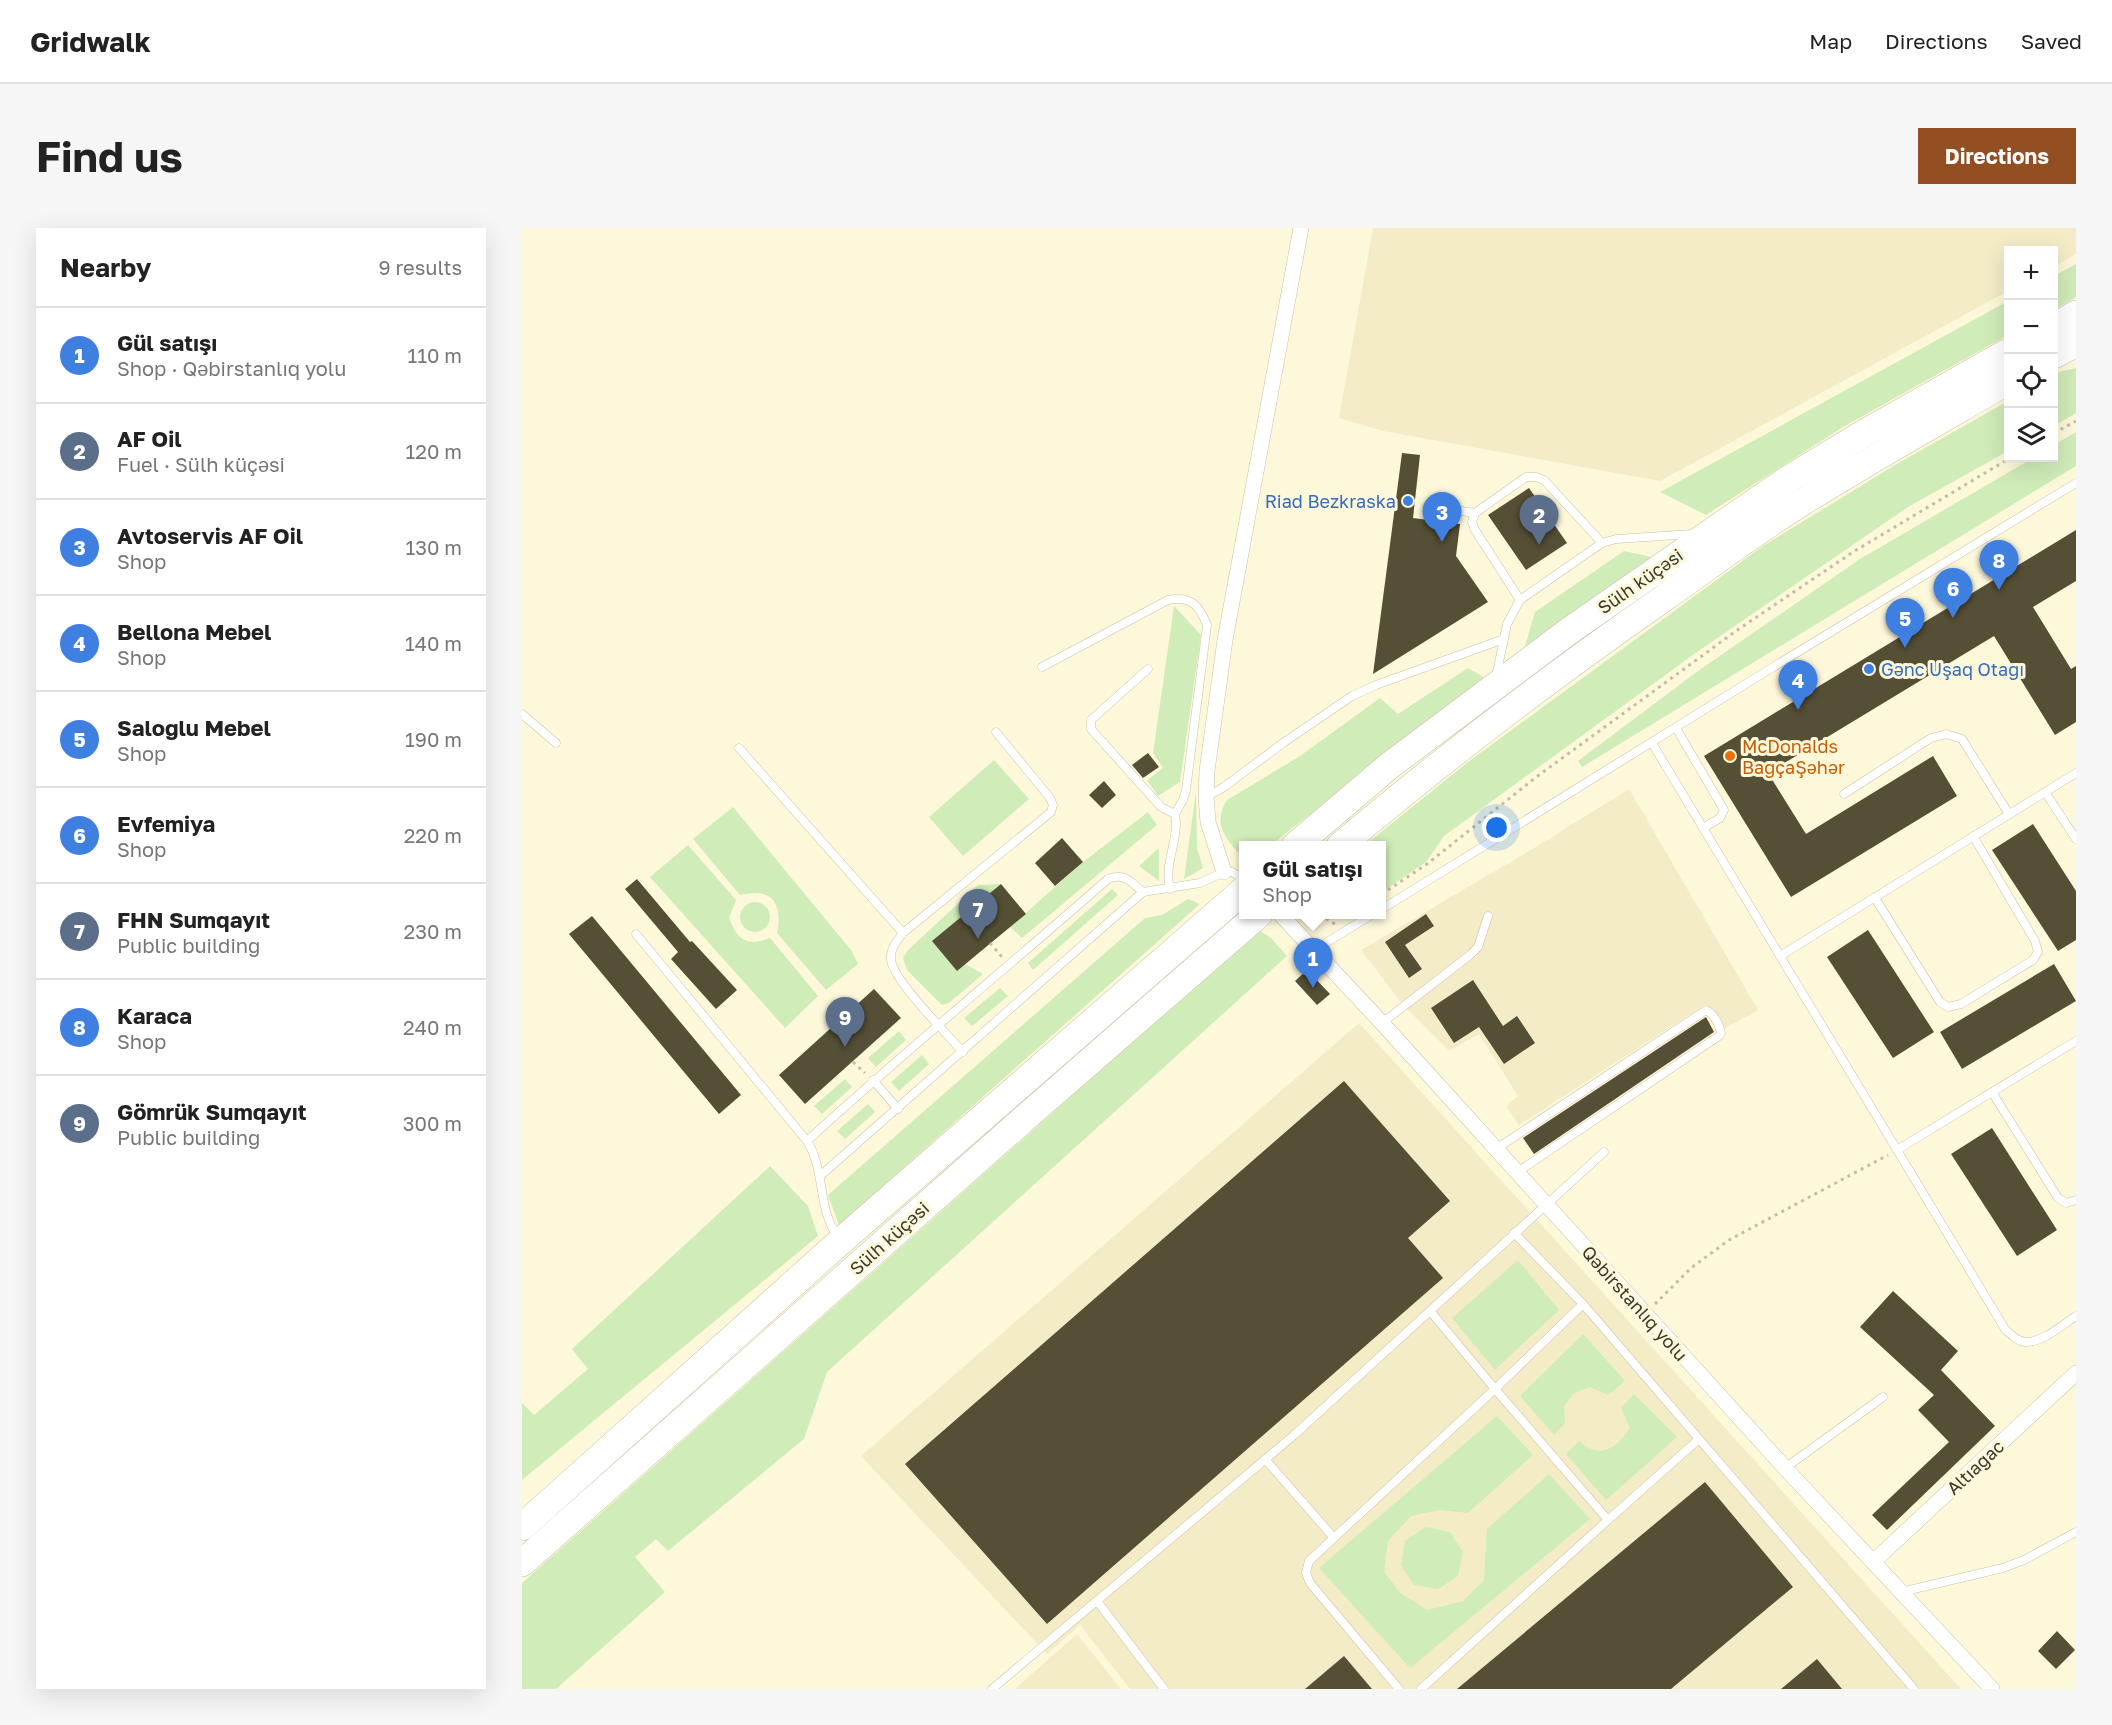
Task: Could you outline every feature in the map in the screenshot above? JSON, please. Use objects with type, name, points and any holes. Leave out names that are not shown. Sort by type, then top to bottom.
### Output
[{"type":"highway","points":[[2063,346],[2076,315]]},
{"type":"highway","name":"Sülh küçəsi","points":[[1301,841],[1389,766],[1569,631],[1710,533],[1787,480],[1842,446],[2004,354]]},
{"type":"highway","name":"Sülh küçəsi","points":[[1346,841],[1492,722],[1725,555],[1800,503],[2004,383]]},
{"type":"highway","name":"Sülh küçəsi","points":[[522,1527],[841,1241],[1239,894]]},
{"type":"highway","name":"Sülh küçəsi","points":[[522,1563],[1000,1140],[1254,919]]},
{"type":"street","points":[[1224,872],[1212,838],[1206,797],[1225,640],[1301,228]]},
{"type":"street","name":"Qəbirstanlıq yolu","points":[[1284,919],[1382,1023],[1785,1468],[1992,1689]]},
{"type":"street","name":"Altıağac","points":[[1874,1562],[2076,1373]]},
{"type":"lane","points":[[1520,600],[1472,522],[1475,513],[1526,477],[1544,480],[1602,543]]},
{"type":"lane","points":[[1386,907],[2076,483]]},
{"type":"lane","points":[[1427,506],[1475,513]]},
{"type":"lane","points":[[1494,687],[1507,624],[1520,600],[1602,543],[1616,539],[1710,533]]},
{"type":"lane","points":[[1042,667],[1168,600],[1183,599],[1193,602],[1201,611],[1207,625],[1186,790],[1174,814],[1176,832],[1168,872],[1170,889]]},
{"type":"lane","points":[[1206,797],[1224,788],[1283,743],[1352,696],[1376,685],[1504,639]]},
{"type":"lane","points":[[1148,669],[1091,720],[1091,729],[1161,807],[1174,814]]},
{"type":"lane","points":[[522,714],[556,743]]},
{"type":"lane","points":[[1676,728],[1724,810],[1720,818],[1703,828]]},
{"type":"lane","points":[[963,1052],[893,969],[892,948],[903,933],[1051,812],[1053,805],[1050,798],[996,732]]},
{"type":"lane","points":[[1844,794],[1931,738],[1946,734],[1962,739],[2009,814]]},
{"type":"lane","points":[[1652,743],[2005,1329],[2013,1337],[2024,1342],[2042,1337],[2076,1316]]},
{"type":"lane","points":[[739,748],[903,933]]},
{"type":"lane","points":[[1780,956],[2076,773]]},
{"type":"lane","points":[[2045,792],[2076,839]]},
{"type":"lane","points":[[1875,897],[1940,1002],[1948,1006],[1961,1004],[2033,960],[2038,951],[2036,941],[1973,836]]},
{"type":"lane","points":[[820,1176],[1143,892],[1200,883],[1224,872],[1232,872],[1239,876]]},
{"type":"lane","points":[[807,1142],[873,1080],[1108,879],[1116,876],[1126,877],[1143,892]]},
{"type":"lane","points":[[1382,1023],[1478,947],[1488,916]]},
{"type":"lane","points":[[1314,951],[1366,919]]},
{"type":"lane","points":[[636,934],[814,1152],[827,1218],[841,1241]]},
{"type":"lane","points":[[1496,1149],[1705,1011],[1708,1010],[1711,1013],[1720,1028],[1719,1036],[1516,1173]]},
{"type":"lane","points":[[1897,1150],[2076,1041]]},
{"type":"lane","points":[[873,1080],[898,1109]]},
{"type":"lane","points":[[1992,1092],[2058,1197],[2066,1203],[2076,1200]]},
{"type":"lane","points":[[992,1689],[1265,1459],[1431,1312],[1604,1152]]},
{"type":"lane","points":[[1514,1233],[1583,1304],[1914,1689]]},
{"type":"lane","points":[[1399,1689],[1310,1583],[1306,1573],[1309,1561],[1583,1304]]},
{"type":"lane","points":[[1431,1312],[1608,1520]]},
{"type":"lane","points":[[1785,1468],[1883,1397]]},
{"type":"lane","points":[[1421,1689],[1699,1439]]},
{"type":"lane","points":[[1265,1459],[1334,1538]]},
{"type":"lane","points":[[1901,1592],[2003,1568],[2024,1560],[2076,1532]]},
{"type":"lane","points":[[1097,1601],[1164,1689]]},
{"type":"path","points":[[2058,431],[2076,421]]},
{"type":"path","points":[[1386,891],[1427,864],[1545,771],[1736,631],[1852,552],[2004,462]]},
{"type":"path","points":[[1326,919],[1337,926]]},
{"type":"path","points":[[990,943],[1009,966]]},
{"type":"path","points":[[853,1062],[873,1080]]},
{"type":"path","points":[[1645,1314],[1691,1268],[1729,1240],[1897,1150]]},
{"type":"shaded area","points":[[1373,228],[2076,228],[2076,254],[2058,265],[2058,246],[2004,246],[2004,293],[1660,481],[1383,431],[1339,418]]},
{"type":"shaded area","points":[[1629,789],[1758,1010],[1724,1029],[1706,1004],[1519,1125],[1506,1106],[1518,1096],[1479,1034],[1449,1051],[1403,1005],[1361,950]]},
{"type":"shaded area","points":[[1359,1023],[1961,1689],[1130,1689],[1080,1625],[1047,1654],[861,1456]]},
{"type":"shaded area","points":[[1077,1634],[1121,1689],[1015,1689]]},
{"type":"green space","points":[[2076,264],[2076,297],[2058,308],[2058,300],[2058,274]]},
{"type":"green space","points":[[2004,303],[2004,337],[1843,427],[1706,515],[1660,492]]},
{"type":"green space","points":[[2076,368],[2076,413],[2058,424],[2058,373]]},
{"type":"green space","points":[[2004,403],[2004,453],[1908,507],[1697,652],[1444,836],[1426,862],[1386,889],[1386,841],[1370,841],[1468,762],[1763,546],[1895,465]]},
{"type":"green space","points":[[2076,432],[2076,466],[1582,767],[1578,761],[1698,671],[1860,559],[2026,462],[2058,462],[2058,443]]},
{"type":"green space","points":[[1624,551],[1656,558],[1525,646],[1535,612]]},
{"type":"green space","points":[[1174,606],[1201,635],[1180,782],[1158,796],[1147,780],[1163,768],[1153,753]]},
{"type":"green space","points":[[1468,668],[1484,677],[1276,841],[1239,841],[1239,853],[1227,839],[1221,825],[1221,818],[1222,809],[1227,800],[1300,756],[1380,698],[1398,714]]},
{"type":"green space","points":[[994,760],[1029,799],[963,856],[929,817]]},
{"type":"green space","points":[[1196,791],[1197,848],[1203,868],[1184,879]]},
{"type":"green space","points":[[733,807],[851,950],[858,964],[826,990],[777,933],[778,913],[773,900],[760,893],[740,895],[693,839]]},
{"type":"green space","points":[[1148,812],[1157,825],[1022,938],[1010,927],[1083,862]]},
{"type":"green space","points":[[688,845],[736,900],[729,918],[739,936],[744,940],[755,942],[770,938],[818,996],[785,1028],[650,877]]},
{"type":"green space","points":[[1159,848],[1159,881],[1139,866]]},
{"type":"green space","points":[[1001,884],[965,964],[983,974],[949,1003],[942,1005],[907,970],[903,958],[907,951],[978,885]]},
{"type":"green space","points":[[1112,889],[1118,895],[1033,970],[1028,963]]},
{"type":"green space","points":[[1188,899],[1200,904],[839,1225],[828,1195],[1145,918],[1162,915]]},
{"type":"green space","points":[[755,902],[766,906],[770,917],[766,928],[755,932],[744,928],[740,917],[744,906]]},
{"type":"green space","points":[[1259,930],[1271,938],[1287,956],[827,1372],[804,1439],[668,1551],[656,1539],[635,1557],[665,1592],[556,1689],[522,1689],[522,1583]]},
{"type":"green space","points":[[1000,988],[1008,996],[972,1026],[964,1018]]},
{"type":"green space","points":[[899,1031],[906,1040],[876,1067],[868,1058]]},
{"type":"green space","points":[[922,1055],[929,1064],[899,1091],[891,1082]]},
{"type":"green space","points":[[845,1079],[852,1087],[822,1114],[814,1106]]},
{"type":"green space","points":[[868,1104],[875,1112],[845,1139],[837,1131]]},
{"type":"green space","points":[[770,1166],[808,1206],[818,1236],[522,1480],[522,1403],[534,1415],[588,1369],[572,1349]]},
{"type":"green space","points":[[1518,1260],[1559,1310],[1495,1370],[1452,1318]]},
{"type":"green space","points":[[1583,1334],[1625,1381],[1608,1395],[1590,1387],[1574,1393],[1564,1406],[1565,1423],[1554,1435],[1520,1396]]},
{"type":"green space","points":[[1634,1394],[1677,1437],[1606,1500],[1566,1454],[1579,1441],[1587,1447],[1601,1451],[1619,1442],[1630,1428],[1621,1408]]},
{"type":"green space","points":[[1497,1416],[1533,1455],[1468,1513],[1440,1510],[1411,1516],[1388,1541],[1384,1571],[1400,1593],[1427,1610],[1463,1601],[1484,1580],[1487,1529],[1549,1474],[1590,1519],[1410,1668],[1319,1568]]},
{"type":"green space","points":[[1426,1527],[1450,1532],[1463,1552],[1458,1576],[1438,1589],[1414,1585],[1401,1565],[1405,1541]]},
{"type":"building","points":[[1402,453],[1420,455],[1413,518],[1460,524],[1456,556],[1488,602],[1373,674]]},
{"type":"building","points":[[1529,488],[1567,543],[1526,570],[1488,515]]},
{"type":"building","points":[[2076,530],[2076,581],[2033,607],[2071,669],[2076,666],[2076,722],[2055,735],[1994,636],[1768,773],[1806,834],[1933,756],[1957,796],[1791,897],[1704,756]]},
{"type":"building","points":[[1148,753],[1159,767],[1143,778],[1132,765]]},
{"type":"building","points":[[1104,781],[1116,795],[1102,808],[1089,795]]},
{"type":"building","points":[[2033,824],[2076,891],[2076,940],[2058,951],[1992,850]]},
{"type":"building","points":[[1062,838],[1083,862],[1055,886],[1035,863]]},
{"type":"building","points":[[637,879],[690,942],[692,941],[737,990],[716,1009],[671,959],[678,952],[625,889]]},
{"type":"building","points":[[1001,884],[1026,914],[957,971],[932,941]]},
{"type":"building","points":[[1426,914],[1434,926],[1405,945],[1422,969],[1409,978],[1385,942]]},
{"type":"building","points":[[592,916],[741,1095],[719,1114],[569,934]]},
{"type":"building","points":[[1868,930],[1934,1032],[1893,1058],[1827,957]]},
{"type":"building","points":[[2054,964],[2076,1001],[1962,1069],[1940,1032]]},
{"type":"building","points":[[1307,970],[1330,994],[1317,1005],[1295,981]]},
{"type":"building","points":[[1473,980],[1503,1026],[1517,1016],[1535,1043],[1504,1064],[1479,1027],[1454,1043],[1431,1008]]},
{"type":"building","points":[[874,989],[901,1018],[805,1104],[779,1075]]},
{"type":"building","points":[[1706,1017],[1714,1032],[1534,1154],[1523,1138]]},
{"type":"building","points":[[1344,1081],[1450,1201],[1408,1238],[1443,1278],[1047,1624],[905,1464]]},
{"type":"building","points":[[1992,1128],[2057,1230],[2017,1256],[1951,1154]]},
{"type":"building","points":[[1893,1291],[1958,1351],[1941,1370],[1995,1426],[1887,1530],[1872,1515],[1949,1442],[1918,1410],[1934,1395],[1860,1327]]},
{"type":"building","points":[[1705,1482],[1793,1587],[1671,1689],[1457,1689]]},
{"type":"building","points":[[2057,1631],[2075,1650],[2056,1669],[2038,1651]]},
{"type":"building","points":[[1344,1656],[1372,1689],[1305,1689]]},
{"type":"building","points":[[1817,1659],[1842,1689],[1781,1689]]},
{"type":"place","name":"Riad Bezkraska","points":[[1408,501]]},
{"type":"place","name":"Avtoservis AF Oil","points":[[1442,542]]},
{"type":"place","name":"AF Oil","points":[[1539,545]]},
{"type":"place","name":"Karaca","points":[[1999,590]]},
{"type":"place","name":"Evfemiya","points":[[1953,618]]},
{"type":"place","name":"Saloğlu Mebel","points":[[1905,648]]},
{"type":"place","name":"Gənc Uşaq Otağı","points":[[1869,669]]},
{"type":"place","name":"Bellona Mebel","points":[[1798,710]]},
{"type":"place","name":"McDonalds BağçaŞəhər","points":[[1730,756]]},
{"type":"place","name":"FHN Sumqayıt","points":[[978,939]]},
{"type":"place","name":"Gül satışı","points":[[1313,988]]},
{"type":"place","name":"Gömrük Sumqayıt","points":[[845,1047]]}]
